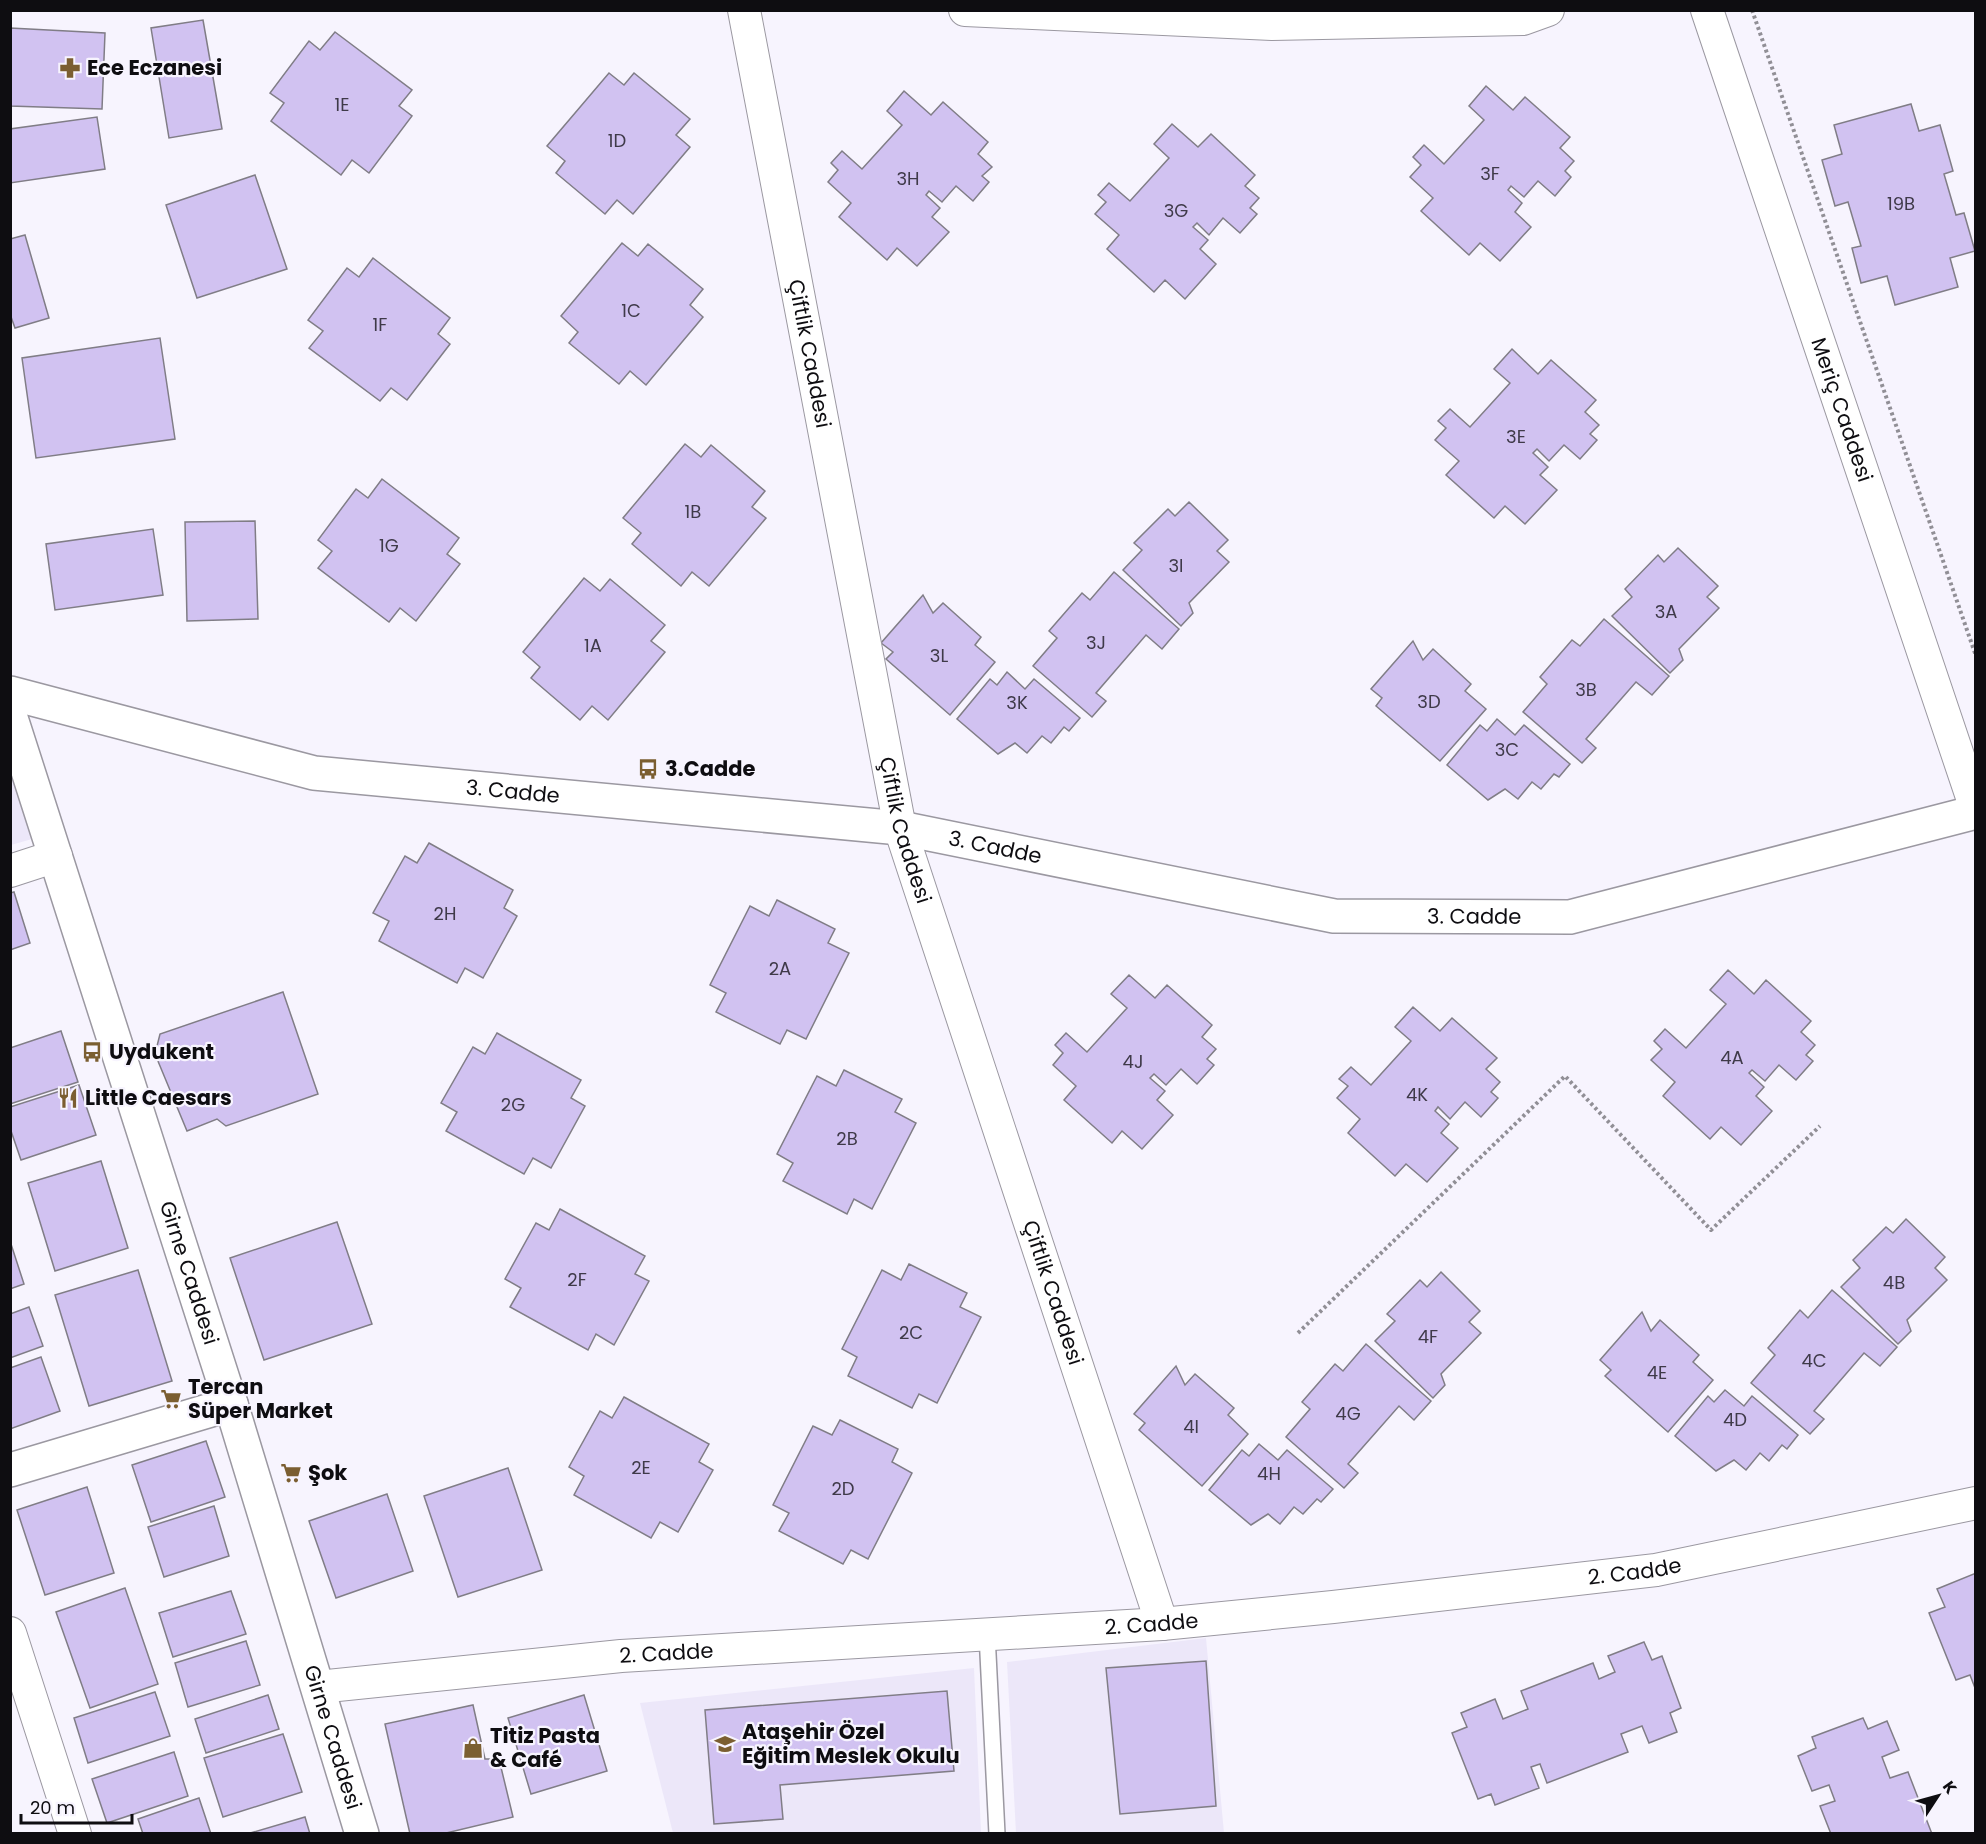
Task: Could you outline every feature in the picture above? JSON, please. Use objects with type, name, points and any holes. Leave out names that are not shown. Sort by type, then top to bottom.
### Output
[{"type":"street","name":"Çiftlik Caddesi","points":[[744,10],[900,828],[1162,1624]]},
{"type":"street","points":[[965,10],[1272,24],[1523,19],[1548,10]]},
{"type":"street","name":"Meriç Caddesi","points":[[1707,10],[1976,811]]},
{"type":"street","name":"3. Cadde","points":[[10,693],[315,773],[900,828],[1334,916],[1570,917],[1976,811]]},
{"type":"street","name":"Girne Caddesi","points":[[10,715],[231,1404],[362,1833]]},
{"type":"street","points":[[10,871],[56,856]]},
{"type":"street","points":[[10,1470],[231,1404]]},
{"type":"street","name":"2. Cadde","points":[[318,1687],[631,1655],[1162,1624],[1656,1570],[1976,1503]]},
{"type":"street","points":[[10,1633],[75,1833]]},
{"type":"lane","points":[[987,1634],[997,1833]]},
{"type":"path","points":[[1752,10],[1976,656]]},
{"type":"path","points":[[1298,1333],[1565,1076],[1712,1230],[1820,1126]]},
{"type":"shaded area","points":[[11,773],[32,839],[10,845]]},
{"type":"shaded area","points":[[1206,1638],[1224,1833],[1016,1833],[1007,1662]]},
{"type":"shaded area","points":[[974,1668],[981,1833],[673,1833],[640,1703]]},
{"type":"building","points":[[203,20],[222,129],[169,138],[151,28]]},
{"type":"building","points":[[10,28],[105,33],[102,109],[10,106]]},
{"type":"building","points":[[335,32],[412,90],[399,106],[412,116],[369,173],[352,160],[341,175],[271,121],[284,103],[270,93],[309,41],[320,50]]},
{"type":"building","points":[[609,73],[624,85],[634,73],[690,119],[676,135],[690,147],[633,214],[617,200],[605,214],[556,173],[565,161],[547,146]]},
{"type":"building","points":[[1486,86],[1513,110],[1525,97],[1570,137],[1560,148],[1574,161],[1565,171],[1571,177],[1555,196],[1538,181],[1524,197],[1511,186],[1508,190],[1522,203],[1515,212],[1531,227],[1500,261],[1480,243],[1469,255],[1421,211],[1433,198],[1410,177],[1421,165],[1413,157],[1424,145],[1444,164],[1484,120],[1469,106]]},
{"type":"building","points":[[904,91],[931,115],[943,102],[988,142],[978,154],[992,167],[982,176],[989,182],[973,201],[956,186],[942,202],[929,191],[926,195],[940,208],[932,217],[949,232],[917,266],[897,248],[887,260],[839,217],[851,203],[828,182],[838,170],[831,163],[842,151],[862,169],[902,125],[887,111]]},
{"type":"building","points":[[1911,104],[1919,131],[1940,125],[1953,171],[1944,174],[1956,215],[1964,213],[1975,251],[1950,258],[1958,287],[1895,305],[1887,276],[1861,283],[1852,248],[1861,246],[1848,202],[1835,206],[1822,160],[1842,154],[1834,125]]},
{"type":"building","points":[[97,117],[105,169],[10,183],[10,129]]},
{"type":"building","points":[[1172,124],[1198,147],[1211,134],[1255,175],[1245,186],[1259,198],[1250,208],[1257,214],[1240,233],[1223,218],[1209,235],[1197,223],[1193,227],[1208,240],[1200,249],[1216,264],[1185,299],[1165,280],[1154,292],[1107,249],[1119,235],[1095,214],[1106,202],[1098,195],[1109,183],[1130,201],[1169,158],[1154,144]]},
{"type":"building","points":[[255,175],[287,269],[197,298],[166,205]]},
{"type":"building","points":[[25,235],[49,318],[15,328],[10,314],[10,239]]},
{"type":"building","points":[[622,243],[638,256],[648,244],[703,289],[690,305],[703,317],[646,385],[630,371],[619,384],[569,343],[578,332],[561,316]]},
{"type":"building","points":[[373,258],[450,318],[438,334],[450,344],[407,400],[391,388],[380,401],[309,348],[323,331],[308,320],[347,268],[359,277]]},
{"type":"building","points":[[160,338],[175,439],[36,458],[22,358]]},
{"type":"building","points":[[1512,349],[1538,374],[1551,360],[1596,400],[1585,412],[1599,425],[1590,434],[1597,440],[1580,459],[1564,445],[1549,461],[1537,449],[1533,453],[1548,467],[1540,475],[1557,490],[1525,524],[1505,506],[1494,518],[1446,475],[1459,461],[1435,440],[1446,428],[1438,421],[1450,409],[1470,427],[1510,383],[1494,369]]},
{"type":"building","points":[[685,444],[701,457],[711,445],[765,491],[752,507],[766,518],[709,586],[692,572],[681,586],[632,544],[641,533],[623,518]]},
{"type":"building","points":[[382,479],[459,538],[447,554],[460,564],[416,621],[400,608],[389,622],[318,568],[332,551],[318,540],[356,489],[368,498]]},
{"type":"building","points":[[1189,502],[1228,540],[1217,551],[1229,562],[1189,603],[1193,613],[1181,626],[1123,570],[1142,550],[1134,543],[1168,509],[1175,516]]},
{"type":"building","points":[[255,521],[258,619],[187,621],[185,522]]},
{"type":"building","points":[[153,529],[163,595],[55,610],[46,544]]},
{"type":"building","points":[[1678,548],[1718,586],[1707,597],[1719,608],[1679,649],[1683,660],[1670,673],[1612,616],[1632,597],[1625,589],[1658,555],[1664,562]]},
{"type":"building","points":[[1114,572],[1179,629],[1162,649],[1146,635],[1096,693],[1106,701],[1092,717],[1033,666],[1057,638],[1049,631],[1082,593],[1090,600]]},
{"type":"building","points":[[584,578],[600,591],[610,579],[665,625],[651,641],[665,652],[608,720],[592,706],[580,720],[531,678],[540,667],[523,652]]},
{"type":"building","points":[[923,595],[933,613],[943,603],[981,637],[975,645],[995,662],[950,715],[886,659],[893,652],[881,643]]},
{"type":"building","points":[[1604,619],[1669,676],[1652,695],[1636,682],[1586,739],[1596,748],[1582,763],[1523,712],[1547,684],[1540,677],[1572,640],[1580,646]]},
{"type":"building","points":[[1413,641],[1423,660],[1433,649],[1471,684],[1465,691],[1486,709],[1440,761],[1376,706],[1382,698],[1371,689]]},
{"type":"building","points":[[1007,672],[1025,689],[1034,679],[1080,718],[1069,731],[1064,727],[1051,743],[1042,736],[1027,753],[1015,743],[998,754],[957,719],[990,679],[997,685]]},
{"type":"building","points":[[1497,719],[1515,735],[1524,725],[1570,764],[1559,777],[1554,774],[1541,789],[1532,782],[1518,799],[1505,789],[1488,800],[1447,765],[1480,725],[1487,731]]},
{"type":"building","points":[[429,843],[513,890],[504,908],[517,916],[483,978],[465,968],[457,983],[379,941],[389,921],[373,913],[405,856],[417,863]]},
{"type":"building","points":[[14,892],[30,943],[10,950],[10,893]]},
{"type":"building","points":[[777,900],[835,929],[828,943],[849,953],[806,1039],[787,1030],[780,1044],[716,1012],[726,993],[710,985],[750,906],[769,916]]},
{"type":"building","points":[[1728,970],[1754,994],[1766,980],[1811,1021],[1801,1032],[1815,1045],[1806,1055],[1813,1061],[1796,1080],[1779,1065],[1765,1081],[1752,1070],[1749,1073],[1764,1087],[1756,1096],[1772,1111],[1741,1145],[1721,1127],[1710,1139],[1663,1096],[1675,1082],[1651,1060],[1662,1049],[1654,1041],[1665,1029],[1686,1048],[1726,1004],[1710,990]]},
{"type":"building","points":[[1129,975],[1155,998],[1167,985],[1212,1025],[1202,1037],[1216,1049],[1207,1059],[1214,1065],[1197,1084],[1181,1069],[1166,1085],[1154,1074],[1150,1078],[1165,1091],[1157,1100],[1173,1115],[1142,1149],[1122,1131],[1112,1143],[1064,1100],[1076,1086],[1053,1065],[1063,1053],[1055,1045],[1066,1033],[1087,1052],[1127,1008],[1111,994]]},
{"type":"building","points":[[283,992],[318,1094],[226,1126],[217,1119],[187,1131],[155,1054],[160,1034]]},
{"type":"building","points":[[1413,1007],[1440,1031],[1452,1018],[1497,1058],[1486,1069],[1500,1082],[1491,1092],[1498,1098],[1481,1117],[1465,1102],[1450,1119],[1438,1107],[1435,1111],[1449,1124],[1441,1133],[1458,1148],[1427,1182],[1406,1164],[1395,1176],[1348,1133],[1360,1119],[1337,1098],[1348,1086],[1339,1079],[1351,1067],[1371,1085],[1411,1041],[1395,1027]]},
{"type":"building","points":[[61,1031],[78,1082],[10,1104],[10,1048]]},
{"type":"building","points":[[497,1033],[581,1080],[571,1098],[585,1106],[551,1168],[533,1158],[524,1174],[446,1131],[457,1112],[441,1103],[473,1047],[485,1054]]},
{"type":"building","points":[[844,1070],[902,1099],[895,1112],[916,1123],[872,1209],[854,1199],[847,1214],[783,1181],[793,1163],[777,1154],[817,1076],[836,1086]]},
{"type":"building","points":[[79,1085],[96,1135],[21,1160],[10,1128],[10,1107]]},
{"type":"building","points":[[101,1161],[128,1248],[55,1271],[28,1183]]},
{"type":"building","points":[[560,1209],[645,1256],[635,1274],[649,1281],[614,1345],[596,1334],[588,1350],[510,1307],[521,1288],[505,1279],[536,1223],[549,1230]]},
{"type":"building","points":[[1906,1219],[1945,1257],[1935,1268],[1947,1280],[1907,1320],[1911,1331],[1898,1344],[1841,1287],[1860,1268],[1853,1260],[1886,1227],[1893,1233]]},
{"type":"building","points":[[337,1222],[372,1324],[264,1360],[230,1258]]},
{"type":"building","points":[[10,1241],[24,1284],[10,1289]]},
{"type":"building","points":[[909,1264],[967,1293],[960,1307],[981,1317],[937,1403],[919,1394],[912,1408],[848,1376],[857,1357],[842,1349],[882,1270],[901,1280]]},
{"type":"building","points":[[138,1270],[172,1381],[89,1406],[55,1295]]},
{"type":"building","points":[[1441,1272],[1480,1311],[1469,1322],[1481,1333],[1441,1374],[1445,1385],[1433,1398],[1375,1341],[1395,1321],[1387,1314],[1420,1280],[1427,1287]]},
{"type":"building","points":[[1832,1290],[1897,1347],[1880,1366],[1864,1353],[1814,1411],[1824,1419],[1810,1434],[1751,1383],[1775,1355],[1768,1348],[1800,1310],[1808,1318]]},
{"type":"building","points":[[29,1307],[43,1346],[10,1358],[10,1314]]},
{"type":"building","points":[[1642,1312],[1651,1331],[1660,1320],[1699,1355],[1693,1362],[1713,1380],[1668,1432],[1605,1376],[1611,1370],[1600,1360]]},
{"type":"building","points":[[1366,1344],[1431,1401],[1414,1420],[1399,1406],[1348,1464],[1358,1473],[1344,1488],[1286,1437],[1310,1409],[1302,1402],[1335,1364],[1343,1371]]},
{"type":"building","points":[[41,1357],[60,1411],[10,1429],[10,1368]]},
{"type":"building","points":[[1176,1366],[1185,1385],[1195,1374],[1234,1408],[1228,1415],[1248,1434],[1202,1486],[1139,1430],[1145,1423],[1134,1414]]},
{"type":"building","points":[[1725,1390],[1744,1406],[1752,1396],[1798,1435],[1787,1449],[1782,1445],[1769,1461],[1760,1453],[1746,1470],[1734,1460],[1716,1471],[1675,1436],[1708,1396],[1714,1402]]},
{"type":"building","points":[[624,1397],[709,1444],[699,1462],[713,1470],[678,1532],[660,1522],[651,1538],[574,1495],[584,1476],[569,1467],[600,1411],[612,1418]]},
{"type":"building","points":[[840,1420],[898,1449],[892,1462],[912,1473],[868,1559],[851,1550],[843,1564],[779,1531],[789,1513],[773,1505],[813,1426],[832,1435]]},
{"type":"building","points":[[206,1441],[225,1497],[151,1522],[132,1465]]},
{"type":"building","points":[[1259,1444],[1278,1460],[1287,1450],[1333,1489],[1321,1502],[1317,1499],[1303,1514],[1294,1507],[1280,1524],[1268,1514],[1251,1525],[1209,1490],[1242,1450],[1249,1456]]},
{"type":"building","points":[[508,1468],[542,1570],[458,1597],[424,1496]]},
{"type":"building","points":[[87,1487],[114,1573],[45,1595],[17,1510]]},
{"type":"building","points":[[387,1494],[413,1571],[336,1598],[309,1521]]},
{"type":"building","points":[[214,1506],[229,1556],[164,1577],[148,1527]]},
{"type":"building","points":[[1976,1573],[1975,1688],[1970,1675],[1956,1680],[1929,1613],[1945,1607],[1937,1589]]},
{"type":"building","points":[[125,1588],[158,1684],[90,1708],[56,1612]]},
{"type":"building","points":[[231,1591],[246,1634],[173,1657],[159,1613]]},
{"type":"building","points":[[246,1641],[260,1685],[188,1707],[175,1663]]},
{"type":"building","points":[[1644,1642],[1652,1660],[1662,1656],[1681,1708],[1670,1713],[1677,1732],[1649,1743],[1642,1726],[1621,1734],[1628,1752],[1547,1783],[1540,1764],[1531,1767],[1539,1788],[1495,1805],[1491,1794],[1478,1799],[1452,1733],[1467,1727],[1461,1713],[1495,1699],[1503,1719],[1528,1709],[1521,1691],[1593,1663],[1599,1679],[1615,1672],[1608,1656]]},
{"type":"building","points":[[1206,1661],[1216,1806],[1120,1814],[1106,1668]]},
{"type":"building","points":[[947,1691],[954,1771],[780,1785],[783,1819],[714,1824],[705,1710]]},
{"type":"building","points":[[155,1692],[170,1736],[88,1763],[74,1718]]},
{"type":"building","points":[[268,1695],[279,1729],[206,1753],[195,1719]]},
{"type":"building","points":[[584,1695],[607,1771],[531,1794],[508,1718]]},
{"type":"building","points":[[473,1705],[485,1759],[499,1759],[513,1817],[442,1834],[410,1834],[385,1724]]},
{"type":"building","points":[[1863,1718],[1868,1729],[1887,1721],[1899,1750],[1882,1757],[1890,1778],[1908,1772],[1932,1834],[1831,1834],[1820,1806],[1835,1801],[1829,1785],[1812,1791],[1798,1756],[1816,1748],[1812,1737]]},
{"type":"building","points":[[283,1734],[302,1792],[223,1817],[204,1758]]},
{"type":"building","points":[[174,1752],[188,1796],[107,1823],[92,1779]]},
{"type":"building","points":[[199,1798],[211,1834],[143,1834],[138,1819]]},
{"type":"building","points":[[305,1817],[310,1834],[247,1834]]},
{"type":"place","name":"Ece Eczanesi","points":[[70,68]]},
{"type":"place","name":"3.Cadde","points":[[648,769]]},
{"type":"place","name":"Uydukent","points":[[92,1052]]},
{"type":"place","name":"Little Caesars","points":[[68,1098]]},
{"type":"place","name":"Tercan Süper Market","points":[[171,1399]]},
{"type":"place","name":"Şok","points":[[291,1473]]},
{"type":"place","name":"Ataşehir Özel Eğitim Meslek Okulu","points":[[725,1744]]},
{"type":"place","name":"Titiz Pasta & Café","points":[[473,1748]]}]
